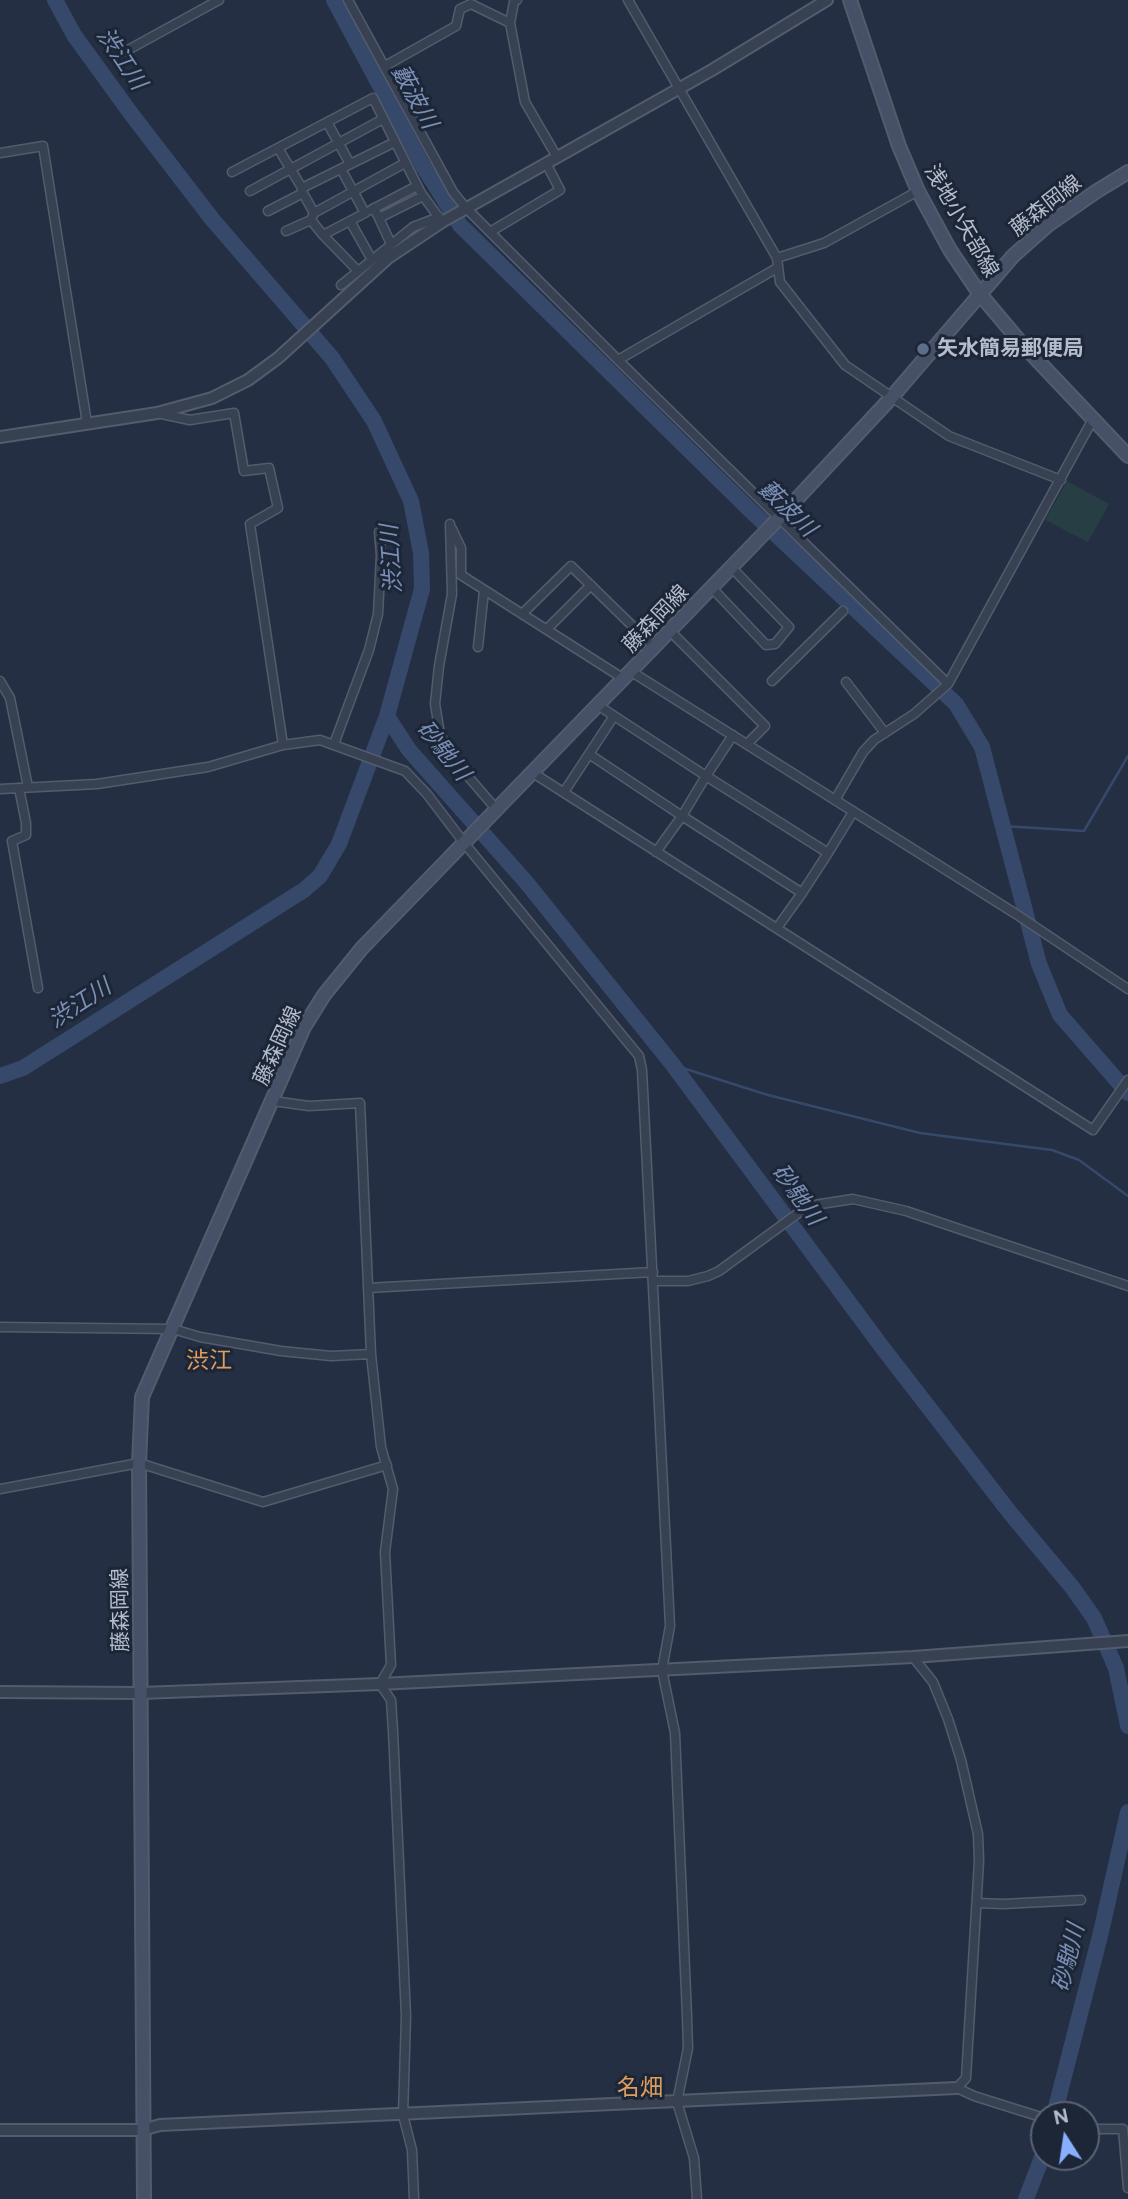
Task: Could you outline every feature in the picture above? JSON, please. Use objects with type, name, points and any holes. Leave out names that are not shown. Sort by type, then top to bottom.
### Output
[{"type":"main road","name":"浅地小矢部線","points":[[850,0],[899,146],[918,191],[950,250],[979,293],[1022,344],[1128,456]]},
{"type":"main road","name":"藤森岡線","points":[[144,2199],[139,1464],[142,1397],[304,1027],[324,995],[362,948],[779,519],[891,398],[1013,256],[1048,225],[1128,172]]},
{"type":"street","points":[[126,51],[219,0]]},
{"type":"street","points":[[348,0],[463,210],[490,232],[948,684]]},
{"type":"street","points":[[517,0],[514,2],[510,23],[525,102],[557,157]]},
{"type":"street","points":[[628,0],[776,258],[780,282],[845,365],[949,436],[1062,480]]},
{"type":"street","points":[[341,285],[413,227],[463,210],[827,0]]},
{"type":"street","points":[[385,66],[456,26],[460,9],[471,2],[510,23]]},
{"type":"street","points":[[232,172],[373,98],[417,186],[442,219]]},
{"type":"street","points":[[250,191],[383,119]]},
{"type":"street","points":[[327,122],[350,164]]},
{"type":"street","points":[[268,211],[350,164],[395,142]]},
{"type":"street","points":[[0,153],[43,146],[87,423]]},
{"type":"street","points":[[278,148],[302,191],[312,217],[324,235],[358,271]]},
{"type":"street","points":[[286,231],[352,190],[405,163]]},
{"type":"street","points":[[490,232],[560,190],[546,163]]},
{"type":"street","points":[[341,169],[365,213]]},
{"type":"street","points":[[324,235],[417,186]]},
{"type":"street","points":[[776,258],[824,243],[918,191]]},
{"type":"street","points":[[379,218],[423,196]]},
{"type":"street","points":[[374,208],[391,244]]},
{"type":"street","points":[[0,437],[157,413],[212,398],[248,380],[278,358],[388,258],[442,219]]},
{"type":"street","points":[[350,221],[372,260]]},
{"type":"street","points":[[618,360],[777,268]]},
{"type":"street","points":[[157,413],[190,420],[234,413],[244,471],[269,468],[278,508],[250,524],[283,745]]},
{"type":"street","points":[[835,800],[863,752],[874,740],[933,699],[948,684],[1093,419]]},
{"type":"street","points":[[497,810],[453,759],[440,734],[435,704],[452,594],[450,524],[461,548],[461,575],[484,591],[733,735],[1016,914],[1128,989]]},
{"type":"street","points":[[334,744],[369,650],[378,614],[381,555],[379,533]]},
{"type":"street","points":[[522,614],[571,566],[655,648]]},
{"type":"street","points":[[712,588],[766,645],[775,644],[789,627],[732,568]]},
{"type":"street","points":[[547,629],[591,585]]},
{"type":"street","points":[[478,647],[484,591]]},
{"type":"street","points":[[772,681],[843,611]]},
{"type":"street","points":[[671,632],[765,726],[747,744]]},
{"type":"street","points":[[0,681],[10,698],[24,788],[26,835],[12,841],[38,988]]},
{"type":"street","points":[[846,682],[885,733]]},
{"type":"street","points":[[599,706],[828,853]]},
{"type":"street","points":[[564,792],[614,716]]},
{"type":"street","points":[[656,852],[733,735]]},
{"type":"street","points":[[0,789],[97,784],[208,767],[283,745],[320,740],[405,771],[427,794],[639,1056],[642,1070],[670,1626],[662,1670],[676,1733],[687,2017],[688,2048],[677,2102],[694,2158],[697,2199]]},
{"type":"street","points":[[589,754],[802,893]]},
{"type":"street","points":[[533,773],[1093,1130],[1128,1080]]},
{"type":"street","points":[[777,929],[853,812]]},
{"type":"street","points":[[273,1101],[309,1106],[360,1103],[371,1354],[381,1447],[393,1489],[385,1552],[391,1665],[380,1684]]},
{"type":"street","points":[[368,1288],[653,1277],[688,1280],[719,1271],[808,1206],[860,1200],[906,1211],[1128,1286]]},
{"type":"street","points":[[0,1328],[173,1329],[200,1337],[281,1351],[331,1356],[371,1354]]},
{"type":"street","points":[[0,1489],[139,1464],[263,1503],[387,1465]]},
{"type":"street","points":[[0,1692],[141,1693],[380,1684],[913,1657],[1128,1641]]},
{"type":"street","points":[[913,1657],[933,1682],[961,1760],[978,1835],[977,1903],[966,2078],[957,2088]]},
{"type":"street","points":[[380,1684],[391,1700],[406,2016],[403,2115],[412,2150],[414,2199]]},
{"type":"street","points":[[977,1903],[1081,1900]]},
{"type":"street","points":[[0,2130],[142,2130],[160,2125],[957,2088],[1030,2114]]},
{"type":"street","points":[[1100,2129],[1123,2129],[1128,2188]]},
{"type":"green space","points":[[1067,481],[1109,504],[1088,542],[1045,520]]},
{"type":"waterway","name":"渋江川","points":[[0,1076],[23,1068],[304,890],[320,876],[339,844],[387,716],[422,589],[421,553],[411,501],[374,421],[332,358],[212,219],[132,115],[74,35],[55,0]]},
{"type":"waterway","name":"藪波川","points":[[334,0],[423,166],[460,225],[749,509],[956,704],[982,747],[1039,964],[1060,1015],[1128,1093]]},
{"type":"waterway","name":"砂馳川","points":[[387,716],[409,750],[526,882],[673,1065],[882,1347],[1011,1514],[1072,1587],[1094,1618],[1116,1668],[1128,1726]]},
{"type":"waterway","points":[[1003,826],[1084,831],[1128,756]]},
{"type":"waterway","points":[[673,1065],[768,1095],[920,1133],[1052,1150],[1079,1160],[1128,1196]]},
{"type":"waterway","name":"砂馳川","points":[[1058,2101],[1101,1932],[1128,1812]]},
{"type":"waterway","name":"砂馳川","points":[[1026,2199],[1037,2171]]},
{"type":"place","name":"矢水簡易郵便局","points":[[923,349]]},
{"type":"district","name":"渋江","points":[[209,1361]]},
{"type":"district","name":"名畑","points":[[640,2088]]}]
